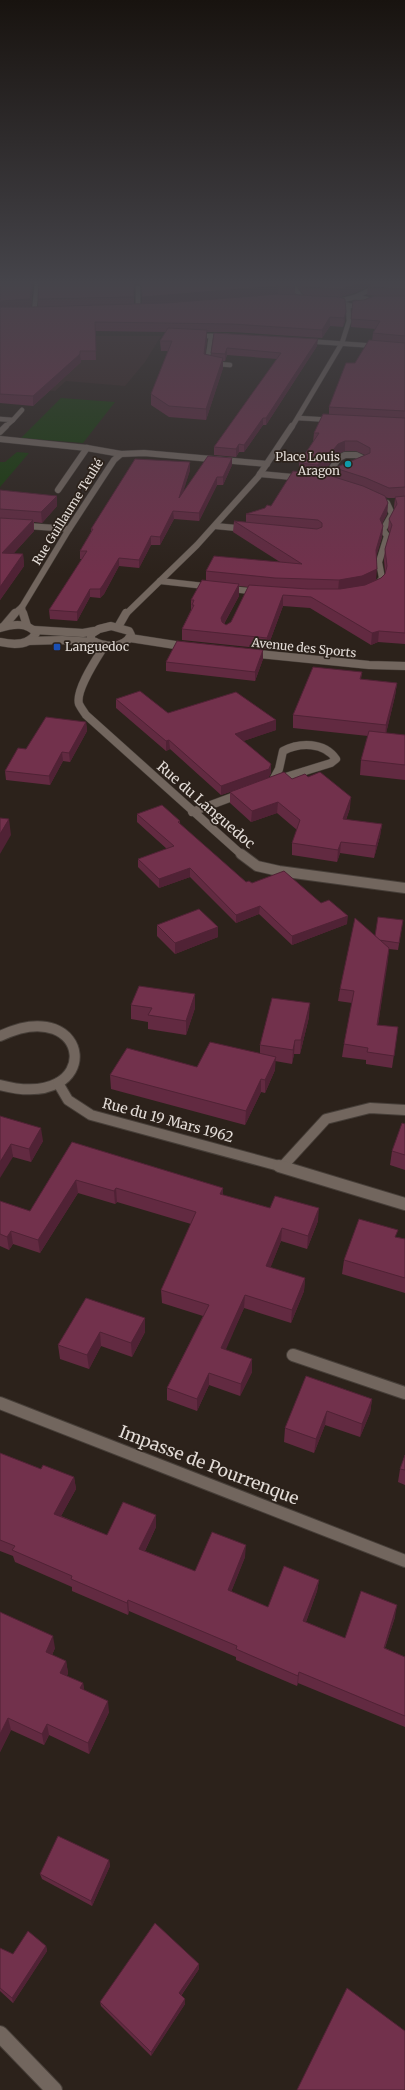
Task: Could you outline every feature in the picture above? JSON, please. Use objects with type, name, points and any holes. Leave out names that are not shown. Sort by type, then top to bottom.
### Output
[{"type":"street","points":[[118,627],[127,612],[215,526],[260,474],[298,418],[319,380]]},
{"type":"street","points":[[0,432],[22,410]]},
{"type":"street","points":[[298,418],[336,420]]},
{"type":"street","points":[[0,419],[13,420]]},
{"type":"street","points":[[0,440],[87,448],[121,454]]},
{"type":"street","points":[[58,490],[87,448]]},
{"type":"street","name":"Rue Guillaume Teulié","points":[[2,627],[10,617],[22,607],[69,529],[114,460],[121,454],[144,453],[267,464]]},
{"type":"street","points":[[345,455],[356,455],[366,460],[329,477],[318,480],[329,472],[339,458],[345,455]]},
{"type":"street","points":[[260,474],[334,483]]},
{"type":"street","points":[[371,589],[378,585],[382,578],[378,569],[378,560],[387,536],[383,530],[392,514],[387,502]]},
{"type":"street","points":[[0,524],[69,529]]},
{"type":"street","points":[[215,526],[256,530]]},
{"type":"street","points":[[160,581],[245,595],[269,593]]},
{"type":"street","points":[[22,607],[23,618],[27,626]]},
{"type":"street","points":[[2,627],[12,625],[27,626],[34,630],[83,633],[104,627],[118,627],[129,631],[132,635],[130,638]]},
{"type":"street","points":[[28,641],[35,636],[34,630]]},
{"type":"street","points":[[94,631],[90,637],[95,642]]},
{"type":"street","points":[[0,642],[14,644],[28,641],[62,640],[95,642],[105,645],[121,644],[130,638],[196,647]]},
{"type":"street","name":"Rue du Languedoc","points":[[105,645],[82,689],[79,702],[86,715],[192,812],[257,866],[278,871],[405,888]]},
{"type":"street","name":"Avenue des Sports","points":[[243,652],[369,665],[405,666]]},
{"type":"street","points":[[290,746],[320,747],[329,750],[336,759],[331,763],[268,783],[279,769],[283,751],[290,746]]},
{"type":"street","points":[[192,812],[250,790]]},
{"type":"street","points":[[0,1036],[24,1027],[53,1029],[65,1035],[73,1044],[77,1054],[75,1064],[69,1074],[58,1083],[44,1089],[28,1091],[12,1090],[0,1085]]},
{"type":"street","name":"Rue du 19 Mars 1962","points":[[58,1083],[68,1100],[91,1115],[282,1167],[405,1204]]},
{"type":"street","points":[[282,1167],[326,1119],[370,1108],[405,1110]]},
{"type":"street","points":[[293,1355],[405,1393]]},
{"type":"street","name":"Impasse de Pourrenque","points":[[0,1403],[405,1561]]},
{"type":"street","points":[[0,2034],[54,2090]]},
{"type":"shaded area","points":[[8,380],[130,380],[125,386],[66,381],[55,391],[0,387]]},
{"type":"green space","points":[[61,398],[115,402],[83,443],[21,438]]},
{"type":"green space","points":[[17,452],[29,453],[0,487],[0,462],[5,462]]},
{"type":"building","points":[[0,380],[51,380],[33,396],[0,394]]},
{"type":"building","points":[[157,380],[216,380],[206,409],[169,406],[151,394]]},
{"type":"building","points":[[262,380],[291,380],[266,418],[263,418],[244,445],[239,444],[236,449],[214,447]]},
{"type":"building","points":[[340,380],[405,380],[405,411],[329,407]]},
{"type":"building","points":[[323,414],[405,418],[405,487],[389,488],[366,478],[335,468],[370,453],[370,448],[357,441],[345,441],[338,444],[326,459],[317,465],[299,463],[319,433],[314,433]]},
{"type":"building","points":[[208,456],[232,458],[223,477],[217,477],[199,513],[173,511],[160,537],[151,536],[139,560],[119,558],[100,589],[90,589],[77,612],[49,610],[87,551],[80,551],[93,529],[91,529],[135,459],[190,462],[179,498]]},
{"type":"building","points":[[293,471],[328,475],[363,486],[385,496],[388,503],[380,519],[383,526],[376,550],[377,569],[362,576],[339,580],[275,578],[206,571],[214,556],[302,564],[234,521],[317,529],[322,527],[322,523],[318,520],[246,514],[265,508],[267,505],[271,506]]},
{"type":"building","points":[[0,490],[57,496],[41,512],[0,509]]},
{"type":"building","points":[[405,496],[405,633],[379,631],[372,633],[311,597],[283,595],[267,638],[182,629],[194,605],[192,605],[194,600],[191,600],[202,580],[239,584],[221,618],[222,622],[226,625],[231,622],[249,585],[308,589],[340,589],[365,585],[381,578],[385,574],[387,566],[385,549],[392,525],[389,519],[397,504],[395,497]]},
{"type":"building","points":[[0,518],[33,520],[2,553],[23,554],[0,587]]},
{"type":"building","points":[[177,641],[263,650],[255,672],[166,662]]},
{"type":"building","points":[[313,667],[362,672],[360,679],[397,683],[386,725],[293,715]]},
{"type":"building","points":[[140,691],[168,713],[236,692],[276,720],[235,734],[271,764],[269,769],[221,786],[169,740],[166,741],[116,699]]},
{"type":"building","points":[[46,717],[86,722],[69,753],[62,752],[49,776],[5,771],[18,748],[26,749]]},
{"type":"building","points":[[369,731],[405,735],[405,765],[361,760]]},
{"type":"building","points":[[284,772],[292,779],[305,774],[308,777],[320,772],[351,797],[343,819],[382,824],[376,846],[341,842],[338,850],[292,843],[300,820],[278,802],[252,811],[230,792]]},
{"type":"building","points":[[162,805],[180,821],[178,822],[246,882],[249,881],[252,883],[284,871],[321,903],[329,900],[348,916],[292,936],[260,906],[236,915],[190,868],[159,879],[138,859],[174,846],[137,814]]},
{"type":"building","points":[[0,818],[9,819],[0,834]]},
{"type":"building","points":[[199,909],[218,927],[175,943],[157,925]]},
{"type":"building","points":[[378,917],[403,920],[399,943],[379,940],[375,936]]},
{"type":"building","points":[[355,918],[389,948],[377,1025],[398,1027],[394,1056],[367,1052],[368,1048],[344,1044],[354,991],[340,989]]},
{"type":"building","points":[[139,986],[195,994],[186,1021],[148,1015],[152,1008],[131,1005]]},
{"type":"building","points":[[272,998],[310,1003],[301,1040],[295,1040],[293,1050],[260,1045]]},
{"type":"building","points":[[210,1042],[276,1057],[265,1080],[261,1079],[246,1111],[110,1075],[127,1048],[197,1067]]},
{"type":"building","points":[[0,1116],[41,1128],[29,1149],[11,1144],[0,1162]]},
{"type":"building","points":[[402,1123],[405,1124],[405,1155],[392,1151]]},
{"type":"building","points":[[72,1142],[223,1188],[220,1194],[270,1208],[275,1196],[319,1208],[308,1236],[282,1228],[266,1266],[305,1278],[292,1310],[245,1295],[221,1348],[252,1359],[241,1384],[209,1373],[197,1399],[167,1388],[209,1305],[161,1290],[196,1212],[116,1188],[114,1191],[76,1180],[38,1240],[11,1231],[7,1237],[0,1234],[0,1201],[30,1211]]},
{"type":"building","points":[[359,1219],[398,1230],[395,1237],[405,1239],[405,1278],[344,1260]]},
{"type":"building","points":[[86,1298],[145,1318],[131,1343],[100,1332],[87,1355],[58,1345]]},
{"type":"building","points":[[306,1376],[372,1399],[362,1424],[327,1411],[316,1439],[285,1428]]},
{"type":"building","points":[[0,1453],[41,1469],[43,1465],[74,1477],[54,1514],[107,1535],[123,1502],[156,1515],[139,1549],[195,1571],[212,1532],[246,1545],[228,1590],[268,1607],[284,1566],[319,1580],[303,1621],[345,1638],[361,1591],[397,1605],[384,1648],[405,1657],[405,1716],[299,1672],[298,1676],[236,1649],[237,1646],[128,1600],[127,1603],[71,1579],[72,1576],[12,1550],[15,1546],[0,1540]]},
{"type":"building","points":[[405,1455],[405,1470],[400,1469]]},
{"type":"building","points":[[0,1612],[53,1636],[46,1652],[66,1661],[60,1673],[83,1683],[80,1688],[108,1701],[88,1743],[47,1724],[42,1734],[8,1718],[0,1734]]},
{"type":"building","points":[[58,1836],[109,1860],[91,1901],[40,1874]]},
{"type":"building","points":[[155,1923],[199,1964],[179,1993],[185,1999],[151,2052],[100,2002]]},
{"type":"building","points":[[28,1931],[46,1946],[12,1998],[0,1988],[0,1948],[13,1954]]},
{"type":"building","points":[[347,1988],[405,2031],[405,2090],[297,2090]]},
{"type":"place","name":"Place Louis Aragon","points":[[348,464]]},
{"type":"place","name":"Languedoc","points":[[57,647]]}]
